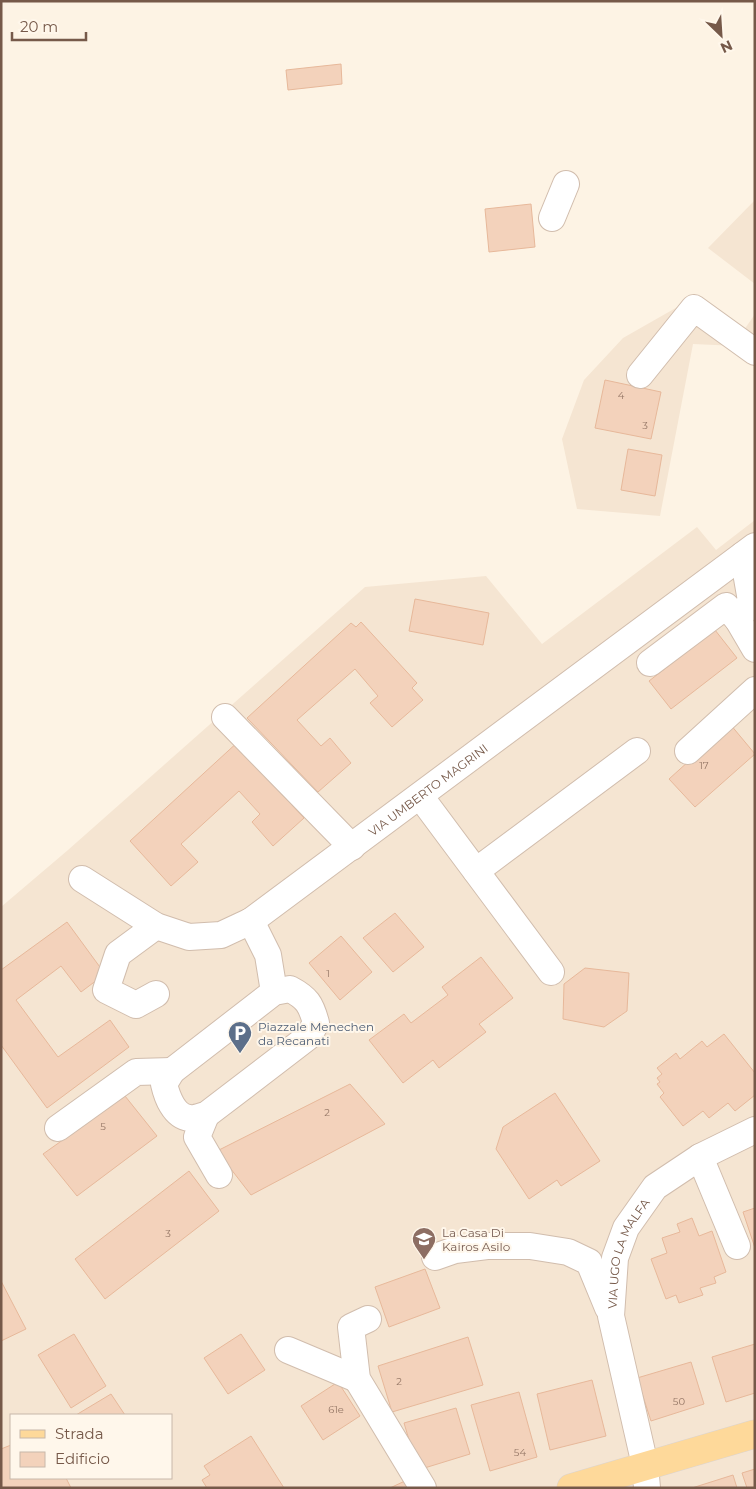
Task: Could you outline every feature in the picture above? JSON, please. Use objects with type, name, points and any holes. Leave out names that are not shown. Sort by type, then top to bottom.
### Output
[{"type":"main road","points":[[571,1488],[646,1476],[755,1434]]},
{"type":"street","points":[[552,218],[566,184]]},
{"type":"street","points":[[640,375],[694,308],[755,352]]},
{"type":"street","points":[[738,620],[751,601],[749,551]]},
{"type":"street","name":"VIA UMBERTO MAGRINI","points":[[82,879],[156,926],[189,937],[221,935],[251,921],[749,551]]},
{"type":"street","points":[[650,663],[726,606],[738,620],[755,649]]},
{"type":"street","points":[[688,751],[755,690]]},
{"type":"street","points":[[225,716],[352,847]]},
{"type":"street","points":[[476,871],[637,751]]},
{"type":"street","points":[[420,796],[551,972]]},
{"type":"street","points":[[251,921],[268,955],[274,992]]},
{"type":"street","points":[[156,926],[118,954],[106,990],[136,1005],[156,994]]},
{"type":"street","points":[[290,989],[303,996],[308,1002],[312,1008],[316,1023],[308,1037],[206,1115],[189,1118],[177,1112],[168,1100],[164,1084],[172,1071],[274,992],[290,989]]},
{"type":"street","points":[[58,1128],[136,1072],[172,1071]]},
{"type":"street","points":[[206,1115],[197,1138],[219,1175]]},
{"type":"street","name":"VIA UGO LA MALFA","points":[[646,1476],[611,1316],[615,1258],[626,1228],[655,1186],[700,1157],[755,1130]]},
{"type":"street","points":[[700,1157],[737,1246]]},
{"type":"street","points":[[435,1257],[455,1250],[487,1246],[530,1246],[568,1252],[589,1262],[611,1316]]},
{"type":"street","points":[[368,1319],[351,1327],[357,1379],[423,1488]]},
{"type":"street","points":[[288,1350],[357,1379]]},
{"type":"shaded area","points":[[755,200],[755,284],[708,248]]},
{"type":"shaded area","points":[[695,297],[744,330],[755,314],[755,367],[737,346],[693,344],[660,516],[577,509],[562,439],[584,380],[623,338]]},
{"type":"shaded area","points":[[755,520],[755,1488],[1,1488],[1,907],[365,587],[486,576],[542,644],[697,527],[716,550]]},
{"type":"building","points":[[341,64],[342,84],[288,90],[286,70]]},
{"type":"building","points":[[531,204],[535,247],[489,252],[485,209]]},
{"type":"building","points":[[605,380],[661,392],[651,439],[595,428]]},
{"type":"building","points":[[628,449],[662,455],[655,496],[621,490]]},
{"type":"building","points":[[415,599],[489,613],[483,645],[409,631]]},
{"type":"building","points":[[361,622],[417,683],[412,688],[423,700],[392,727],[370,703],[378,696],[355,669],[297,720],[321,746],[330,738],[351,763],[318,792],[247,718],[351,623],[356,627]]},
{"type":"building","points":[[715,630],[737,658],[671,709],[649,681]]},
{"type":"building","points":[[730,724],[755,754],[695,807],[669,779]]},
{"type":"building","points":[[240,740],[284,787],[279,791],[304,818],[273,846],[252,822],[260,814],[239,791],[181,844],[198,862],[171,886],[130,841]]},
{"type":"building","points":[[395,913],[424,947],[393,972],[363,938]]},
{"type":"building","points":[[67,922],[105,974],[81,992],[61,966],[16,1000],[58,1057],[110,1020],[129,1047],[47,1108],[1,1045],[1,970]]},
{"type":"building","points":[[341,936],[372,972],[340,1000],[309,963]]},
{"type":"building","points":[[481,957],[513,998],[479,1024],[486,1032],[439,1068],[433,1060],[403,1083],[369,1040],[404,1014],[411,1023],[448,995],[442,987]]},
{"type":"building","points":[[585,968],[629,973],[627,1011],[604,1027],[563,1019],[564,984]]},
{"type":"building","points":[[724,1034],[755,1073],[755,1095],[735,1111],[728,1103],[709,1118],[703,1111],[683,1126],[660,1097],[664,1093],[657,1084],[660,1082],[657,1078],[662,1074],[657,1068],[676,1053],[680,1059],[702,1041],[707,1047]]},
{"type":"building","points":[[350,1084],[385,1124],[251,1195],[217,1151]]},
{"type":"building","points":[[555,1093],[600,1161],[561,1186],[557,1180],[529,1199],[496,1149],[503,1127]]},
{"type":"building","points":[[125,1096],[157,1136],[77,1196],[43,1154]]},
{"type":"building","points":[[189,1171],[219,1211],[105,1299],[75,1259]]},
{"type":"building","points":[[755,1208],[755,1248],[743,1212]]},
{"type":"building","points":[[692,1218],[699,1236],[712,1231],[726,1272],[714,1277],[716,1283],[700,1288],[703,1295],[679,1303],[676,1295],[666,1299],[651,1259],[667,1253],[662,1238],[680,1232],[677,1224]]},
{"type":"building","points":[[425,1269],[440,1308],[389,1327],[375,1287]]},
{"type":"building","points":[[1,1281],[26,1329],[1,1341]]},
{"type":"building","points":[[74,1334],[106,1386],[71,1408],[38,1355]]},
{"type":"building","points":[[241,1334],[265,1370],[228,1394],[204,1358]]},
{"type":"building","points":[[468,1337],[483,1385],[392,1412],[378,1366]]},
{"type":"building","points":[[755,1344],[755,1393],[726,1402],[712,1357]]},
{"type":"building","points":[[691,1362],[704,1404],[651,1421],[637,1378]]},
{"type":"building","points":[[592,1380],[606,1436],[550,1450],[537,1394]]},
{"type":"building","points":[[338,1382],[360,1416],[323,1440],[301,1406]]},
{"type":"building","points":[[519,1392],[537,1457],[490,1471],[471,1405]]},
{"type":"building","points":[[111,1394],[124,1414],[78,1414]]},
{"type":"building","points":[[456,1408],[470,1454],[418,1470],[404,1423]]},
{"type":"building","points":[[251,1436],[284,1488],[207,1488],[202,1480],[210,1475],[204,1466]]},
{"type":"building","points":[[10,1445],[10,1479],[66,1479],[71,1488],[1,1488],[1,1449]]},
{"type":"building","points":[[755,1469],[755,1488],[747,1488],[742,1473]]},
{"type":"building","points":[[733,1475],[737,1488],[692,1488]]},
{"type":"building","points":[[407,1480],[411,1488],[390,1488]]},
{"type":"place","name":"Piazzale Menechen da Recanati","points":[[240,1054]]},
{"type":"place","name":"La Casa Di Kairos Asilo","points":[[424,1260]]}]
